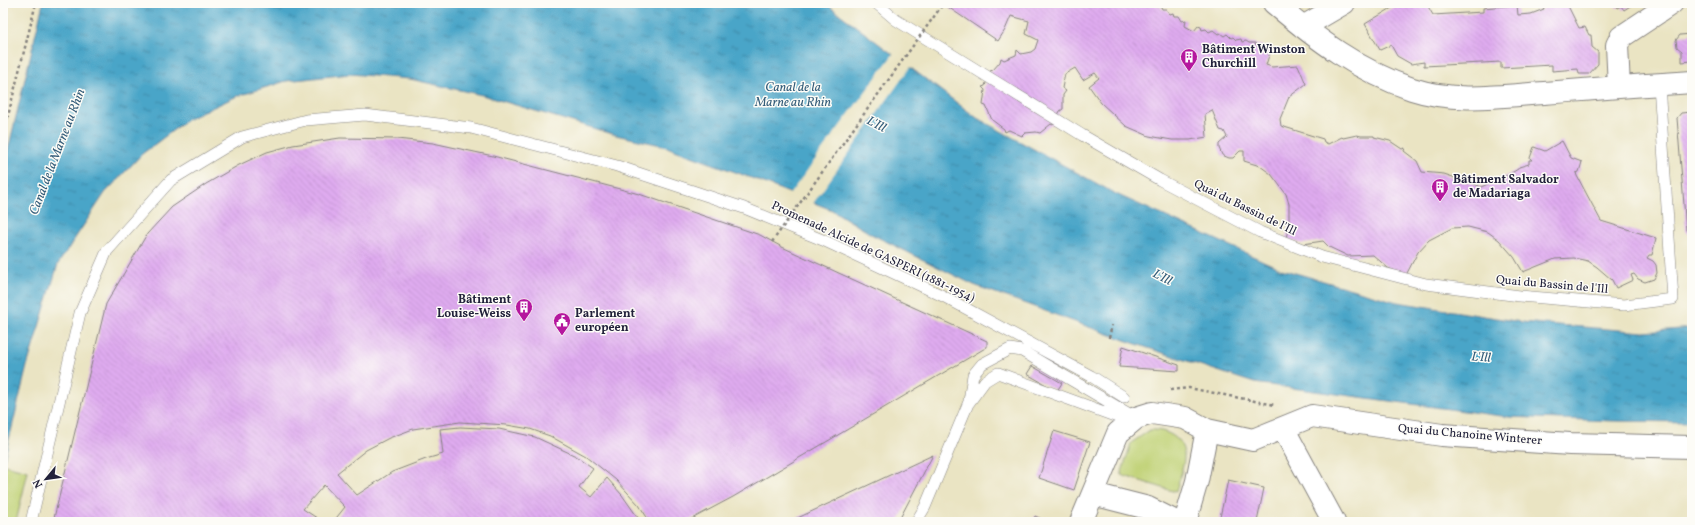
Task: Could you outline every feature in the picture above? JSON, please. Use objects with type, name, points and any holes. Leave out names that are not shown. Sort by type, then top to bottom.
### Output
[{"type":"street","points":[[1274,3],[1327,45],[1374,73],[1407,87],[1431,94],[1464,97],[1499,96],[1692,82]]},
{"type":"street","points":[[1303,27],[1344,3]]},
{"type":"street","points":[[1619,87],[1617,72],[1617,45],[1621,37],[1672,3]]},
{"type":"street","points":[[1081,522],[1118,433],[1133,420],[1152,413],[1185,418],[1206,430],[1253,440],[1312,416]]},
{"type":"street","name":"Quai du Chanoine Winterer","points":[[1312,416],[1442,435],[1570,444],[1692,447]]},
{"type":"street","points":[[1283,428],[1334,522]]},
{"type":"street","points":[[1185,522],[1197,482],[1206,430]]},
{"type":"street","points":[[1093,494],[1148,508],[1176,522]]},
{"type":"lane","name":"Quai du Bassin de l'Ill","points":[[876,3],[902,24],[1082,135],[1160,180],[1260,232],[1322,257],[1426,284],[1520,296],[1624,304],[1673,299],[1659,84]]},
{"type":"lane","name":"Promenade Alcide de GASPERI (1881-1954)","points":[[31,522],[80,313],[107,251],[171,180],[242,136],[306,120],[365,115],[471,128],[617,166],[744,208],[824,241],[943,296],[1091,376],[1124,397]]},
{"type":"lane","points":[[968,404],[972,375],[982,364],[1010,349],[1022,351],[1133,420]]},
{"type":"lane","points":[[916,522],[925,507],[968,404],[985,381],[998,374],[1133,420]]},
{"type":"path","points":[[3,136],[36,3]]},
{"type":"path","points":[[772,242],[943,4]]},
{"type":"path","points":[[1109,338],[1112,325]]},
{"type":"path","points":[[1166,390],[1189,388],[1276,405],[1312,416]]},
{"type":"green space","points":[[1150,430],[1162,431],[1172,435],[1177,439],[1183,449],[1183,463],[1176,492],[1121,475],[1131,443]]},
{"type":"green space","points":[[5,465],[28,471],[16,522],[3,522],[3,467]]},
{"type":"water","name":"Canal de la Marne au Rhin","points":[[43,3],[825,3],[977,118],[1116,194],[1281,269],[1397,302],[1521,322],[1644,332],[1692,328],[1692,422],[1509,417],[1254,383],[1130,342],[974,285],[871,234],[832,210],[749,177],[661,145],[616,135],[482,95],[410,79],[350,74],[286,81],[235,97],[188,119],[142,154],[105,193],[58,264],[27,366],[3,464],[3,171]]},
{"type":"pier","points":[[894,53],[911,66],[812,205],[789,195]]},
{"type":"building","points":[[942,3],[1155,3],[1158,6],[1160,5],[1162,9],[1166,9],[1170,14],[1173,13],[1174,16],[1179,16],[1182,21],[1186,20],[1185,26],[1194,31],[1198,26],[1201,27],[1202,30],[1206,29],[1209,32],[1213,30],[1224,36],[1227,34],[1236,40],[1241,39],[1242,42],[1246,41],[1249,43],[1255,43],[1256,45],[1261,45],[1264,48],[1268,46],[1271,49],[1266,65],[1272,67],[1298,65],[1306,84],[1289,97],[1280,119],[1281,126],[1323,139],[1324,142],[1328,144],[1342,137],[1357,135],[1374,136],[1390,141],[1402,149],[1405,148],[1404,151],[1417,161],[1422,172],[1444,174],[1459,179],[1460,181],[1471,182],[1481,187],[1508,175],[1519,167],[1529,164],[1529,160],[1532,160],[1530,158],[1534,147],[1545,151],[1562,141],[1571,158],[1582,162],[1579,172],[1576,173],[1601,221],[1656,238],[1652,255],[1649,255],[1647,258],[1653,261],[1656,265],[1657,273],[1654,279],[1645,282],[1638,279],[1634,274],[1631,275],[1633,280],[1616,288],[1612,280],[1597,267],[1588,261],[1574,258],[1555,259],[1523,272],[1514,257],[1499,240],[1488,232],[1468,227],[1452,228],[1429,240],[1418,252],[1406,275],[1388,268],[1373,255],[1348,256],[1329,247],[1323,241],[1303,244],[1286,239],[1289,223],[1289,204],[1286,194],[1271,174],[1260,166],[1244,161],[1244,151],[1240,151],[1233,158],[1222,155],[1219,144],[1227,137],[1224,131],[1220,130],[1212,110],[1205,114],[1207,137],[1190,140],[1172,140],[1149,136],[1126,126],[1101,103],[1089,86],[1099,78],[1095,73],[1083,80],[1075,68],[1065,74],[1062,88],[1066,91],[1063,95],[1063,109],[1060,111],[1053,125],[1051,124],[1040,133],[1025,133],[1022,136],[1009,130],[1005,132],[1004,129],[992,120],[986,106],[983,105],[985,90],[982,87],[985,86],[990,71],[993,70],[1000,62],[1001,58],[1004,60],[1016,55],[1017,50],[1021,54],[1031,52],[1035,49],[1038,40],[1026,34],[1029,21],[1011,16],[998,41]]},
{"type":"building","points":[[1400,3],[1426,3],[1433,15],[1483,12],[1483,8],[1517,5],[1518,15],[1531,14],[1544,9],[1542,4],[1544,3],[1571,3],[1568,6],[1579,28],[1585,27],[1589,35],[1591,35],[1592,47],[1598,52],[1598,64],[1589,74],[1579,74],[1578,69],[1552,71],[1552,65],[1501,68],[1501,62],[1424,66],[1424,62],[1411,64],[1397,56],[1391,45],[1380,50],[1365,24]]},
{"type":"building","points":[[1614,3],[1635,3],[1624,10],[1621,6],[1617,8]]},
{"type":"building","points":[[1692,34],[1692,61],[1682,62],[1682,51],[1677,47],[1676,40],[1680,35]]},
{"type":"building","points":[[1692,112],[1691,236],[1686,230],[1677,118],[1681,113]]},
{"type":"building","name":"Bâtiment Louise-Weiss","points":[[340,138],[397,139],[433,143],[493,156],[639,194],[760,235],[782,247],[987,341],[987,347],[733,497],[686,522],[650,522],[639,505],[616,480],[586,456],[550,436],[530,429],[507,425],[460,422],[413,429],[389,438],[366,450],[337,473],[357,495],[392,472],[443,454],[440,429],[460,427],[499,429],[535,437],[576,456],[593,468],[579,487],[591,497],[607,478],[622,495],[641,522],[333,522],[345,507],[324,485],[303,509],[323,522],[53,522],[106,304],[147,234],[172,207],[206,184],[239,165],[267,152],[293,145]]},
{"type":"building","points":[[1123,346],[1179,365],[1179,371],[1119,367]]},
{"type":"building","points":[[1032,366],[1062,383],[1057,391],[1027,374]]},
{"type":"building","points":[[1054,431],[1090,442],[1074,490],[1039,478]]},
{"type":"building","points":[[933,455],[898,522],[789,522]]},
{"type":"building","points":[[1228,480],[1264,488],[1257,522],[1219,522]]},
{"type":"building","points":[[1035,516],[1049,522],[1033,522]]},
{"type":"place","name":"Bâtiment Winston Churchill","points":[[1189,72]]},
{"type":"place","name":"Bâtiment Salvador de Madariaga","points":[[1440,202]]},
{"type":"place","name":"Bâtiment Louise-Weiss","points":[[524,322]]},
{"type":"place","name":"Parlement européen","points":[[562,336]]},
{"type":"water label","name":"L'Ill","points":[[876,125]]},
{"type":"water label","name":"L'Ill","points":[[1162,278]]},
{"type":"water label","name":"L'Ill","points":[[1481,358]]}]
